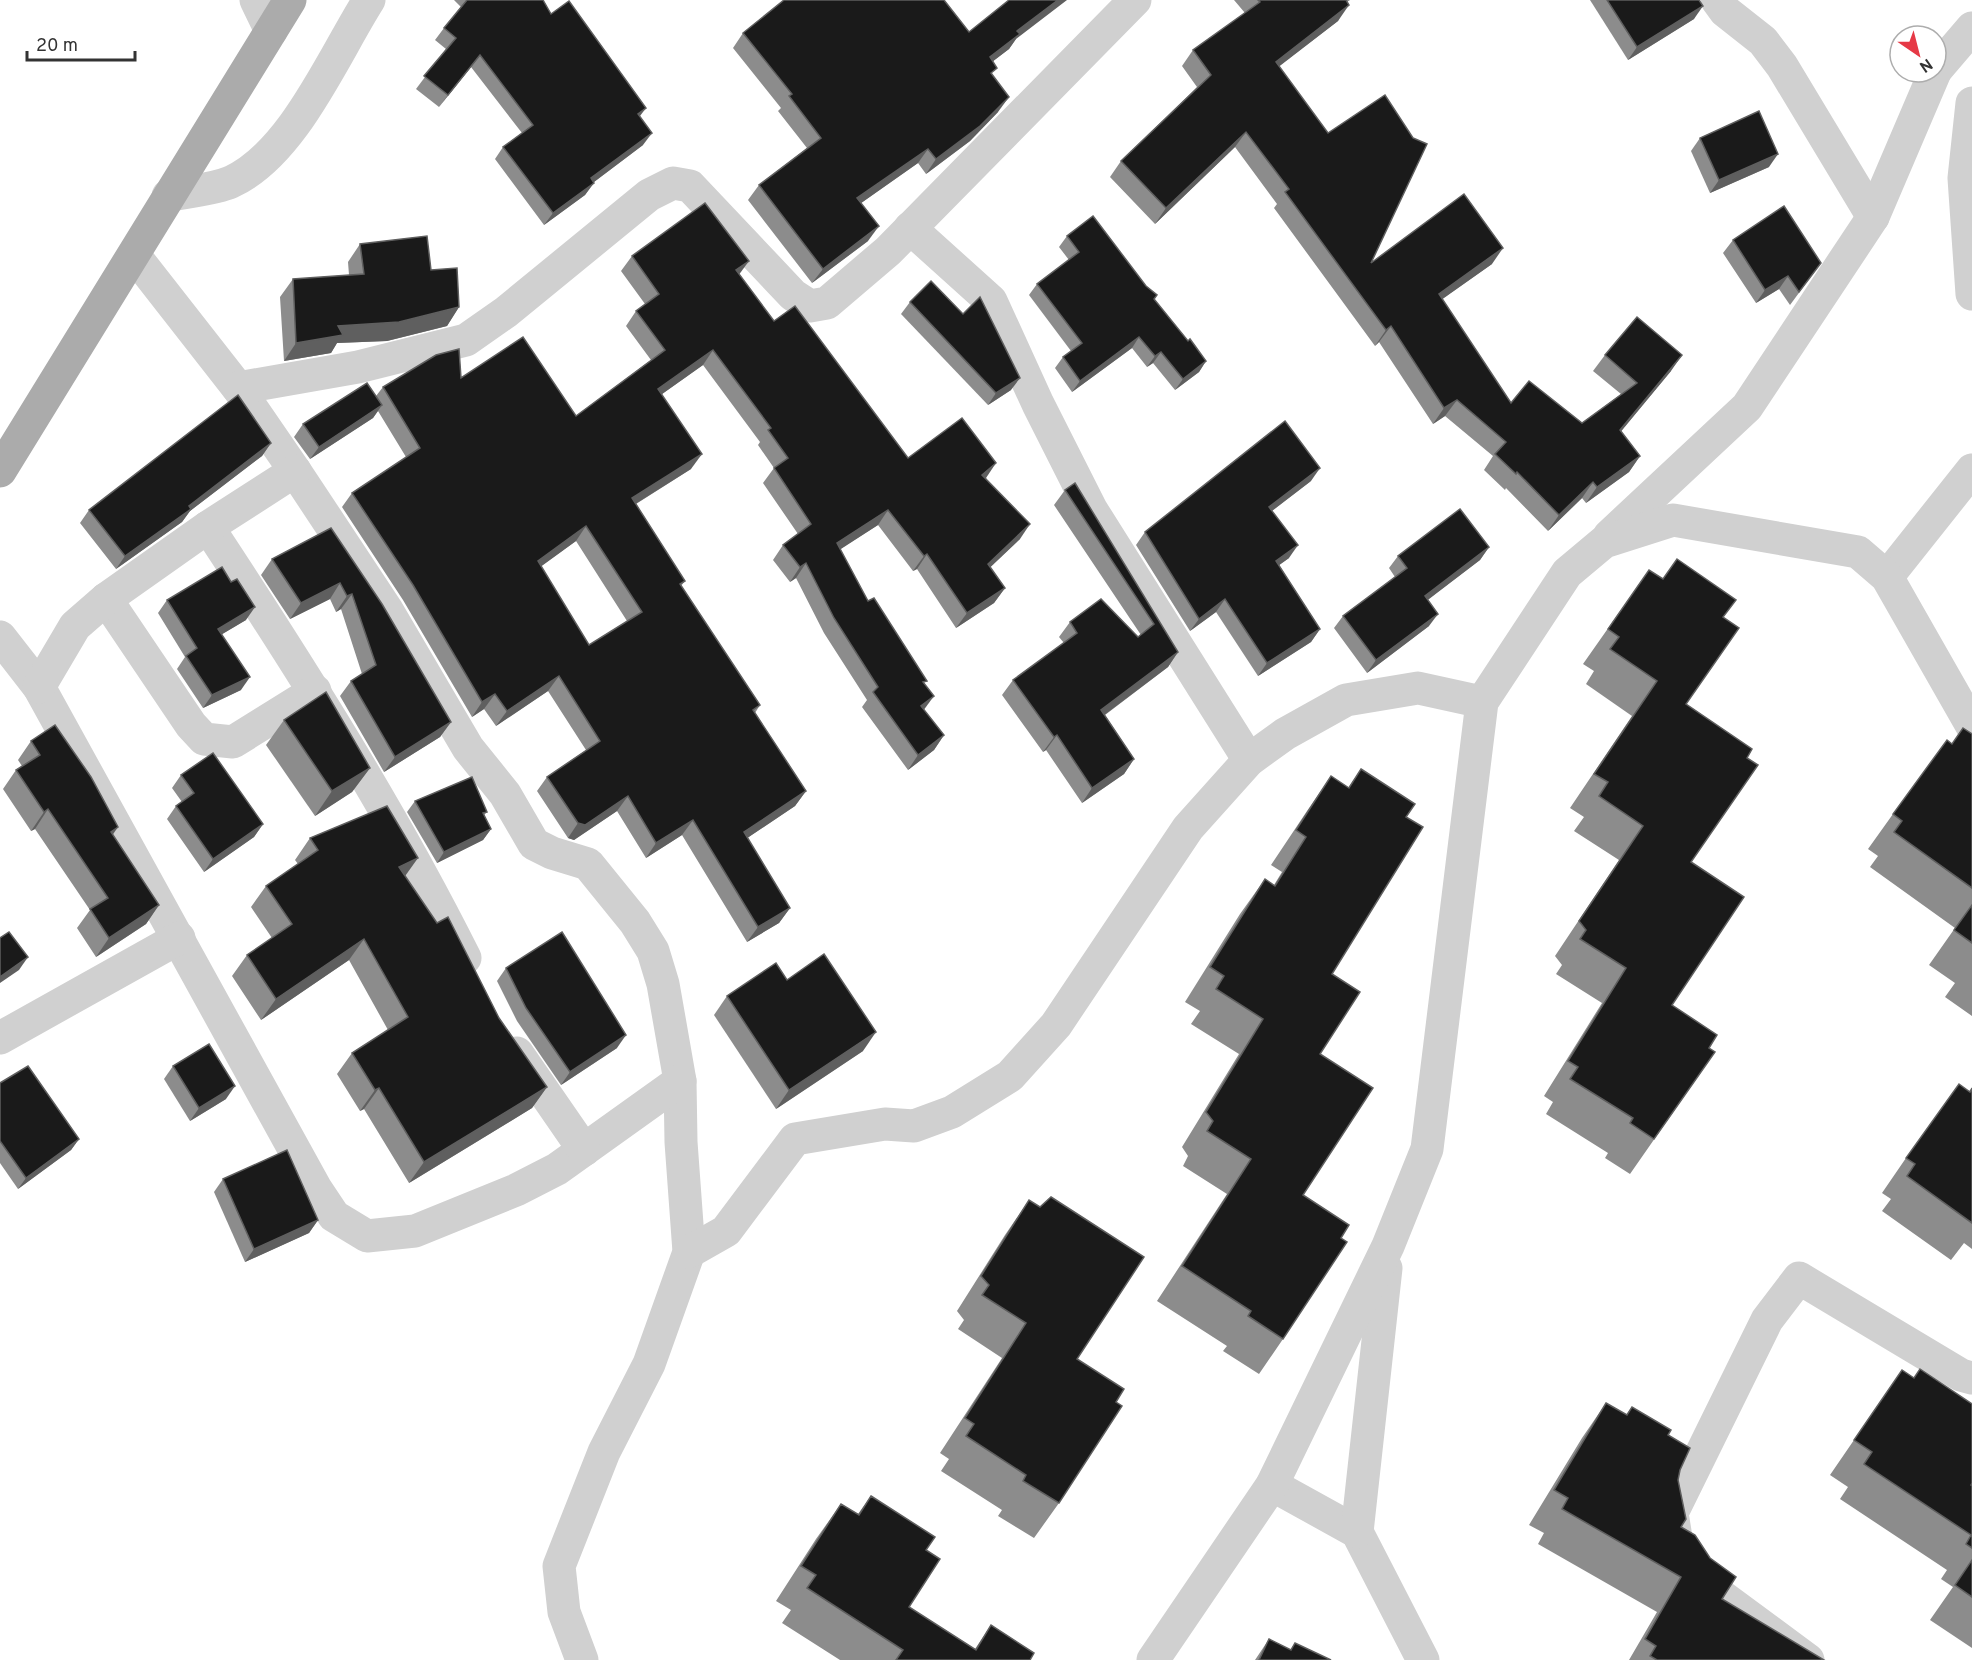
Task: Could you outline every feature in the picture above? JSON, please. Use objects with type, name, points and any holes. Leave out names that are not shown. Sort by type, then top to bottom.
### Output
[{"type":"main road","points":[[0,471],[290,0]]},
{"type":"street","points":[[256,0],[271,31]]},
{"type":"street","points":[[168,196],[231,182],[270,151],[301,116],[369,0]]},
{"type":"street","points":[[238,388],[358,367],[466,340],[506,312],[649,195],[673,183],[694,183],[793,295],[810,306],[827,303],[888,251],[1135,0]]},
{"type":"street","points":[[1717,0],[1725,11],[1763,41],[1782,66],[1873,217]]},
{"type":"street","points":[[1948,57],[1972,28]]},
{"type":"street","points":[[1153,1660],[1272,1485],[1388,1246],[1427,1149],[1482,702],[1567,573],[1604,542],[1747,407],[1873,217],[1930,84]]},
{"type":"street","points":[[1972,103],[1964,178],[1972,294]]},
{"type":"street","points":[[910,228],[991,301],[1038,404],[1091,509],[1249,760]]},
{"type":"street","points":[[134,255],[238,388],[296,471],[387,610],[468,748],[505,794],[534,844],[552,853],[588,864],[635,922],[653,951],[663,984],[680,1081],[681,1142],[689,1252],[649,1364],[604,1452],[559,1566],[564,1612],[582,1660]]},
{"type":"street","points":[[1887,577],[1972,470]]},
{"type":"street","points":[[39,687],[75,626],[106,599],[208,527],[296,471]]},
{"type":"street","points":[[1604,542],[1673,520],[1858,552],[1916,542]]},
{"type":"street","points":[[208,527],[315,690],[429,887],[476,980]]},
{"type":"street","points":[[1858,552],[1887,577],[1972,726]]},
{"type":"street","points":[[106,599],[191,725],[204,739],[233,742],[315,690]]},
{"type":"street","points":[[0,637],[39,687],[316,1189],[334,1216],[348,1227],[368,1236],[415,1231],[516,1190],[557,1169],[680,1081]]},
{"type":"street","points":[[689,1252],[726,1231],[795,1139],[885,1124],[914,1126],[952,1112],[1010,1076],[1056,1025],[1188,828],[1249,760],[1285,734],[1346,700],[1418,688],[1482,702]]},
{"type":"street","points":[[0,1038],[179,938]]},
{"type":"street","points":[[501,1031],[584,1150]]},
{"type":"street","points":[[1388,1246],[1357,1532],[1423,1660]]},
{"type":"street","points":[[1808,1660],[1697,1578],[1677,1544],[1672,1513],[1767,1320],[1799,1278],[1961,1375],[1972,1378]]},
{"type":"street","points":[[1272,1485],[1357,1532]]},
{"type":"building","points":[[467,0],[543,0],[551,14],[569,1],[646,108],[638,114],[652,133],[591,178],[594,183],[553,213],[503,147],[533,125],[480,55],[448,95],[424,76],[456,38],[444,28]]},
{"type":"building","points":[[784,0],[944,0],[969,32],[1009,0],[1058,0],[1017,31],[1020,34],[990,57],[997,68],[991,73],[1009,97],[980,126],[936,159],[928,149],[857,198],[879,226],[823,269],[759,185],[821,138],[789,96],[792,94],[743,33]]},
{"type":"building","points":[[1258,0],[1346,0],[1349,5],[1276,62],[1328,133],[1385,95],[1413,138],[1427,144],[1371,263],[1464,194],[1503,248],[1439,294],[1511,403],[1529,381],[1582,423],[1637,383],[1605,355],[1637,317],[1682,355],[1620,430],[1640,456],[1597,487],[1593,482],[1559,515],[1517,472],[1516,474],[1495,454],[1506,442],[1457,400],[1444,408],[1391,326],[1386,330],[1285,192],[1289,189],[1246,132],[1166,208],[1121,161],[1211,75],[1193,50],[1260,2]]},
{"type":"building","points":[[1607,0],[1699,0],[1703,6],[1637,47]]},
{"type":"building","points":[[1759,111],[1778,154],[1719,180],[1700,138]]},
{"type":"building","points":[[705,203],[749,261],[736,270],[774,321],[795,306],[908,458],[962,418],[996,463],[982,475],[1030,524],[988,564],[1005,588],[967,613],[927,554],[924,556],[888,510],[837,543],[868,601],[874,598],[927,681],[923,682],[934,696],[921,706],[944,735],[918,755],[873,692],[878,687],[834,618],[806,563],[800,567],[783,545],[811,524],[774,468],[788,458],[768,430],[771,428],[713,350],[658,389],[702,454],[632,498],[685,581],[680,584],[760,705],[753,710],[806,791],[744,832],[790,908],[758,927],[693,820],[656,843],[628,796],[585,825],[578,823],[547,777],[600,741],[559,676],[507,711],[495,694],[482,702],[413,585],[352,493],[420,448],[383,387],[436,355],[459,349],[461,378],[523,337],[576,416],[665,350],[636,311],[659,294],[632,256]],"holes":[[[586,526],[642,612],[589,645],[538,561]]]},
{"type":"building","points":[[1784,206],[1821,263],[1799,292],[1788,276],[1765,290],[1733,240]]},
{"type":"building","points":[[1093,216],[1146,286],[1157,295],[1154,299],[1188,341],[1190,339],[1206,361],[1183,379],[1161,352],[1155,356],[1139,337],[1080,381],[1063,357],[1082,343],[1037,284],[1079,252],[1067,236]]},
{"type":"building","points":[[427,236],[431,270],[457,268],[459,307],[399,322],[338,326],[343,335],[296,343],[293,279],[364,274],[360,244]]},
{"type":"building","points":[[931,281],[963,314],[980,297],[1020,378],[996,393],[910,302]]},
{"type":"building","points":[[367,383],[382,405],[319,447],[303,424]]},
{"type":"building","points":[[238,395],[271,443],[189,506],[191,509],[125,556],[89,510]]},
{"type":"building","points":[[1285,421],[1320,468],[1269,507],[1298,545],[1276,561],[1320,629],[1267,663],[1225,599],[1199,619],[1145,532]]},
{"type":"building","points":[[1075,483],[1178,652],[1101,710],[1134,759],[1092,788],[1057,735],[1054,737],[1013,680],[1077,633],[1070,622],[1101,599],[1138,637],[1154,624],[1065,490]]},
{"type":"building","points":[[1460,509],[1489,547],[1425,596],[1438,614],[1376,660],[1343,616],[1407,568],[1398,556]]},
{"type":"building","points":[[331,528],[382,604],[451,722],[395,757],[351,681],[376,665],[352,594],[347,596],[340,583],[301,603],[272,559]]},
{"type":"building","points":[[1677,559],[1736,600],[1723,617],[1739,628],[1686,704],[1752,749],[1747,758],[1758,765],[1691,862],[1744,897],[1672,1005],[1717,1035],[1709,1048],[1715,1052],[1654,1139],[1630,1123],[1633,1118],[1570,1079],[1578,1067],[1568,1061],[1626,968],[1580,939],[1586,930],[1579,921],[1643,826],[1599,796],[1608,782],[1594,774],[1657,681],[1610,649],[1619,637],[1608,629],[1649,570],[1663,579]]},
{"type":"building","points":[[222,567],[231,582],[237,579],[255,607],[218,629],[250,677],[212,695],[186,656],[197,648],[167,600]]},
{"type":"building","points":[[326,692],[370,768],[332,791],[284,720]]},
{"type":"building","points":[[55,725],[91,777],[118,827],[111,832],[159,905],[109,938],[90,909],[108,898],[48,809],[44,812],[16,770],[40,755],[31,741]]},
{"type":"building","points":[[1963,728],[1972,734],[1972,888],[1894,832],[1902,821],[1893,814],[1947,740],[1952,744]]},
{"type":"building","points":[[213,753],[263,824],[213,859],[176,806],[194,793],[181,775]]},
{"type":"building","points":[[1361,769],[1415,804],[1406,817],[1423,827],[1332,974],[1360,992],[1320,1054],[1373,1088],[1303,1195],[1349,1225],[1341,1238],[1347,1242],[1283,1339],[1248,1316],[1251,1311],[1182,1266],[1251,1159],[1207,1131],[1213,1121],[1206,1112],[1263,1019],[1216,989],[1224,976],[1210,967],[1265,879],[1275,886],[1306,837],[1296,830],[1331,776],[1349,788]]},
{"type":"building","points":[[472,777],[487,812],[483,813],[491,829],[444,852],[415,801]]},
{"type":"building","points":[[387,806],[418,858],[399,867],[437,923],[448,917],[499,1018],[547,1087],[424,1162],[379,1088],[375,1090],[352,1053],[408,1017],[364,939],[276,999],[247,955],[292,924],[266,886],[318,850],[310,838]]},
{"type":"building","points":[[1972,905],[1972,943],[1954,930]]},
{"type":"building","points":[[9,932],[28,957],[0,977],[0,938]]},
{"type":"building","points":[[562,932],[626,1035],[570,1072],[526,1008],[506,968]]},
{"type":"building","points":[[824,954],[876,1032],[789,1090],[727,996],[776,963],[787,980]]},
{"type":"building","points":[[209,1044],[235,1086],[199,1108],[173,1066]]},
{"type":"building","points":[[28,1066],[79,1139],[26,1178],[0,1141],[0,1083]]},
{"type":"building","points":[[1959,1084],[1970,1092],[1972,1088],[1972,1223],[1907,1176],[1915,1164],[1906,1158]]},
{"type":"building","points":[[287,1150],[318,1220],[254,1249],[223,1179]]},
{"type":"building","points":[[1051,1197],[1144,1257],[1077,1359],[1124,1389],[1116,1402],[1122,1406],[1059,1503],[1023,1481],[1026,1475],[966,1436],[974,1424],[965,1418],[1026,1323],[982,1295],[989,1285],[981,1276],[1029,1200],[1040,1207]]},
{"type":"building","points":[[1920,1369],[1972,1404],[1972,1548],[1966,1544],[1971,1535],[1864,1464],[1872,1452],[1854,1440],[1902,1370],[1914,1378]]},
{"type":"building","points":[[1606,1403],[1627,1415],[1632,1407],[1671,1430],[1668,1435],[1690,1448],[1678,1480],[1686,1519],[1681,1527],[1695,1535],[1710,1558],[1736,1577],[1722,1599],[1824,1660],[1657,1660],[1650,1656],[1656,1646],[1645,1639],[1681,1577],[1562,1509],[1568,1498],[1554,1490]]},
{"type":"building","points":[[871,1496],[935,1537],[926,1550],[940,1559],[909,1607],[976,1650],[991,1625],[1034,1653],[1030,1660],[896,1660],[903,1650],[807,1588],[816,1575],[801,1566],[841,1504],[859,1515]]},
{"type":"building","points":[[1972,1560],[1972,1597],[1955,1585]]},
{"type":"building","points":[[1269,1639],[1291,1650],[1295,1643],[1331,1660],[1259,1660]]}]
